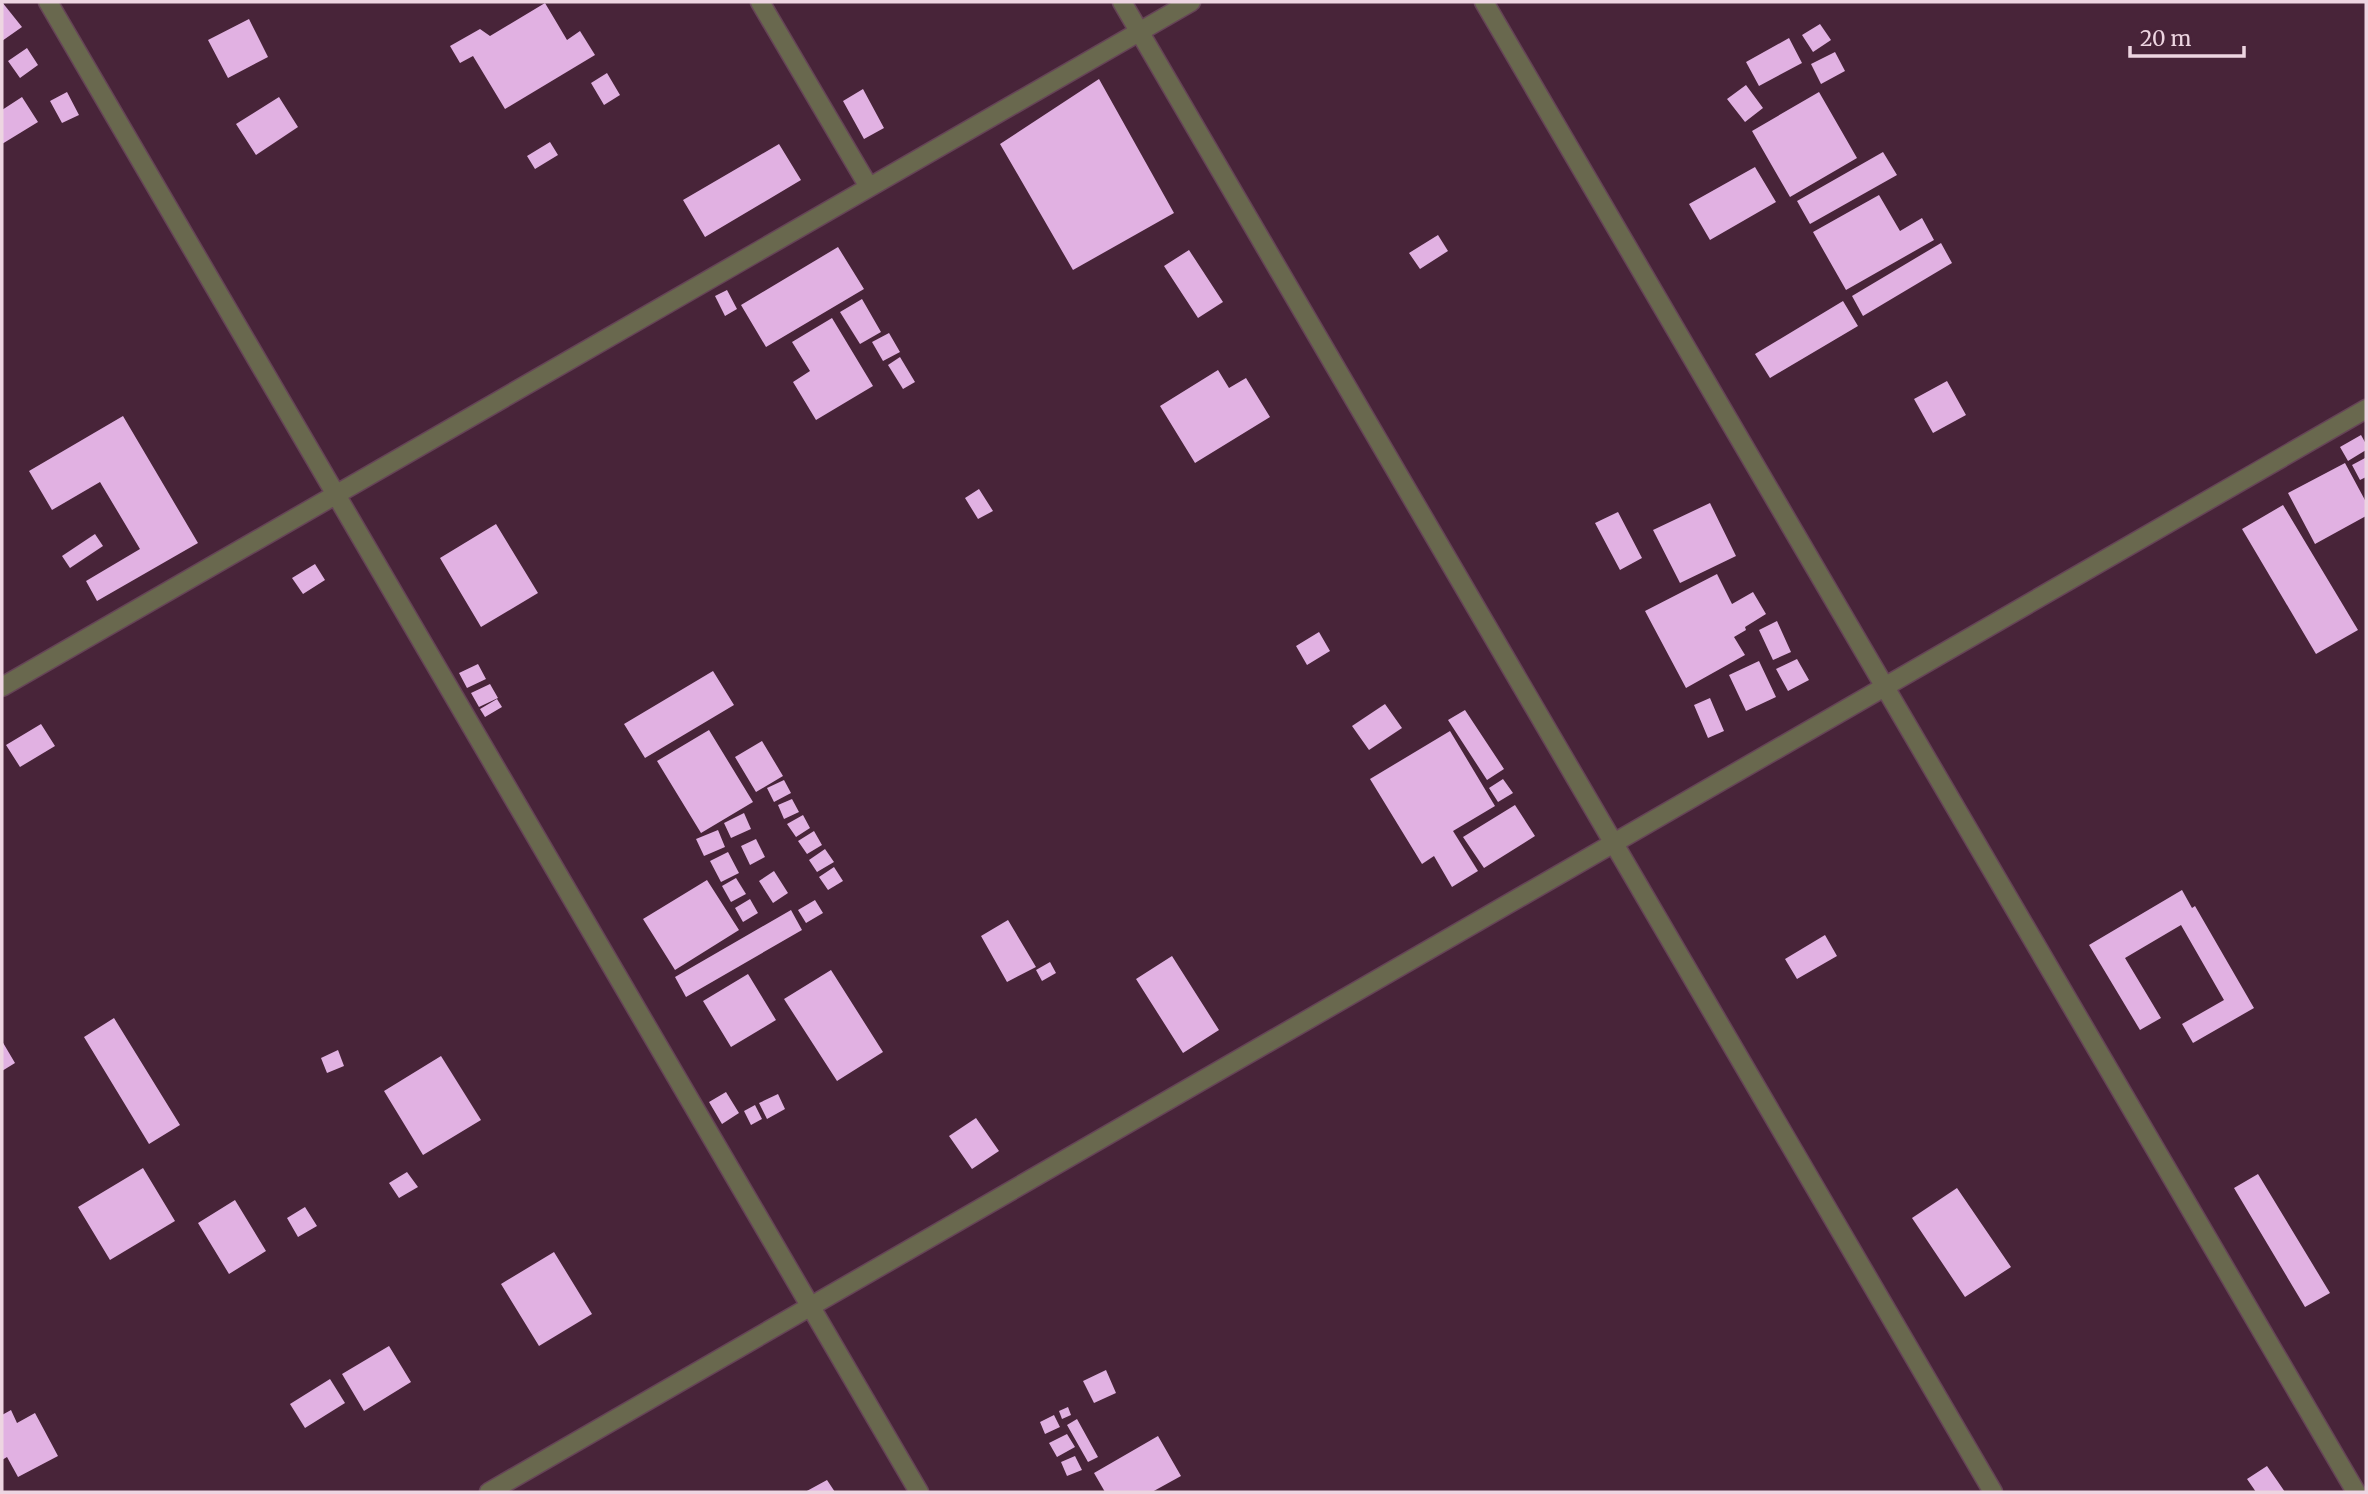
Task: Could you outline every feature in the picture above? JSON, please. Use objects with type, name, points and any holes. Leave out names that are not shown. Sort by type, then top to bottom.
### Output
[{"type":"street","points":[[48,2],[919,1492]]},
{"type":"street","points":[[760,2],[869,187]]},
{"type":"street","points":[[1122,2],[1993,1492]]},
{"type":"street","points":[[2,687],[1191,2]]},
{"type":"street","points":[[1484,2],[2356,1492]]},
{"type":"street","points":[[489,1492],[2366,409]]},
{"type":"building","points":[[2,2],[22,27],[2,41]]},
{"type":"building","points":[[545,3],[567,40],[580,31],[595,55],[505,109],[473,56],[460,63],[450,46],[480,29],[490,36]]},
{"type":"building","points":[[249,19],[268,57],[228,78],[208,40]]},
{"type":"building","points":[[1820,24],[1831,40],[1813,52],[1802,35]]},
{"type":"building","points":[[1789,38],[1802,63],[1759,86],[1746,62]]},
{"type":"building","points":[[27,48],[38,65],[20,78],[8,61]]},
{"type":"building","points":[[1835,52],[1845,71],[1821,84],[1811,64]]},
{"type":"building","points":[[607,73],[620,95],[604,105],[591,83]]},
{"type":"building","points":[[1099,79],[1174,213],[1073,270],[1000,144]]},
{"type":"building","points":[[1746,85],[1763,108],[1745,122],[1727,99]]},
{"type":"building","points":[[863,89],[884,128],[864,139],[843,101]]},
{"type":"building","points":[[67,92],[79,115],[62,123],[50,101]]},
{"type":"building","points":[[1819,92],[1857,158],[1790,197],[1752,131]]},
{"type":"building","points":[[22,97],[38,122],[2,144],[2,110]]},
{"type":"building","points":[[279,97],[298,127],[256,155],[236,124]]},
{"type":"building","points":[[550,142],[558,155],[535,169],[527,156]]},
{"type":"building","points":[[779,144],[801,180],[705,237],[683,200]]},
{"type":"building","points":[[1883,152],[1897,175],[1810,224],[1797,201]]},
{"type":"building","points":[[1755,167],[1776,202],[1710,240],[1689,204]]},
{"type":"building","points":[[1879,195],[1900,231],[1922,218],[1934,240],[1846,290],[1813,232]]},
{"type":"building","points":[[1438,235],[1448,251],[1420,269],[1409,253]]},
{"type":"building","points":[[1941,243],[1952,263],[1863,316],[1852,296]]},
{"type":"building","points":[[838,247],[864,289],[766,347],[741,305]]},
{"type":"building","points":[[1189,250],[1223,302],[1198,318],[1164,266]]},
{"type":"building","points":[[727,290],[737,309],[725,316],[715,296]]},
{"type":"building","points":[[862,299],[881,332],[860,344],[840,312]]},
{"type":"building","points":[[1843,301],[1858,326],[1770,378],[1755,354]]},
{"type":"building","points":[[832,318],[873,386],[816,420],[793,382],[810,371],[792,342]]},
{"type":"building","points":[[889,333],[900,352],[883,361],[872,342]]},
{"type":"building","points":[[900,357],[915,382],[903,389],[888,365]]},
{"type":"building","points":[[1218,370],[1229,388],[1246,378],[1270,417],[1195,463],[1160,406]]},
{"type":"building","points":[[1947,381],[1966,415],[1933,433],[1914,399]]},
{"type":"building","points":[[123,416],[198,543],[97,601],[86,581],[140,549],[100,482],[52,510],[29,471]]},
{"type":"building","points":[[2361,435],[2366,450],[2348,461],[2340,447]]},
{"type":"building","points":[[2365,458],[2366,477],[2360,480],[2352,465]]},
{"type":"building","points":[[2345,463],[2366,502],[2366,516],[2315,544],[2288,493]]},
{"type":"building","points":[[979,489],[993,511],[978,519],[965,498]]},
{"type":"building","points":[[1710,503],[1736,556],[1680,583],[1653,530]]},
{"type":"building","points":[[2283,505],[2358,630],[2316,654],[2242,529]]},
{"type":"building","points":[[1618,512],[1642,558],[1620,570],[1595,523]]},
{"type":"building","points":[[496,524],[538,593],[481,627],[440,558]]},
{"type":"building","points":[[95,534],[103,546],[70,568],[62,556]]},
{"type":"building","points":[[315,564],[325,580],[303,594],[292,578]]},
{"type":"building","points":[[1717,574],[1732,604],[1753,592],[1766,614],[1734,637],[1745,655],[1686,688],[1645,611]]},
{"type":"building","points":[[1777,621],[1791,652],[1773,660],[1759,630]]},
{"type":"building","points":[[1319,632],[1330,651],[1307,665],[1296,646]]},
{"type":"building","points":[[1797,659],[1809,680],[1788,691],[1776,669]]},
{"type":"building","points":[[1759,661],[1776,697],[1746,711],[1729,675]]},
{"type":"building","points":[[478,664],[486,679],[467,688],[459,673]]},
{"type":"building","points":[[713,671],[734,705],[645,758],[624,724]]},
{"type":"building","points":[[490,684],[498,698],[479,707],[471,693]]},
{"type":"building","points":[[1710,698],[1724,731],[1708,738],[1694,705]]},
{"type":"building","points":[[497,699],[502,707],[485,717],[480,709]]},
{"type":"building","points":[[1385,704],[1402,728],[1369,750],[1352,726]]},
{"type":"building","points":[[1465,710],[1504,769],[1487,780],[1448,720]]},
{"type":"building","points":[[41,724],[55,746],[20,767],[6,745]]},
{"type":"building","points":[[709,730],[753,802],[701,833],[657,761]]},
{"type":"building","points":[[1450,731],[1495,806],[1453,831],[1478,871],[1452,887],[1434,856],[1422,864],[1370,779]]},
{"type":"building","points":[[762,741],[783,776],[756,792],[735,757]]},
{"type":"building","points":[[1503,779],[1513,793],[1498,802],[1489,788]]},
{"type":"building","points":[[784,780],[791,793],[774,802],[767,788]]},
{"type":"building","points":[[792,799],[799,812],[784,819],[778,805]]},
{"type":"building","points":[[1515,805],[1535,836],[1484,868],[1463,837]]},
{"type":"building","points":[[744,813],[751,829],[731,838],[724,823]]},
{"type":"building","points":[[803,815],[810,828],[796,837],[787,824]]},
{"type":"building","points":[[718,830],[725,847],[704,856],[696,839]]},
{"type":"building","points":[[814,831],[822,845],[807,854],[798,841]]},
{"type":"building","points":[[756,839],[765,857],[750,865],[741,846]]},
{"type":"building","points":[[825,849],[834,862],[817,872],[809,860]]},
{"type":"building","points":[[728,852],[739,873],[721,882],[710,861]]},
{"type":"building","points":[[834,867],[843,881],[828,890],[819,877]]},
{"type":"building","points":[[774,871],[788,893],[773,903],[759,881]]},
{"type":"building","points":[[736,878],[746,894],[731,902],[722,886]]},
{"type":"building","points":[[707,880],[739,930],[675,970],[643,919]]},
{"type":"building","points":[[2182,890],[2192,908],[2195,906],[2254,1008],[2193,1043],[2182,1024],[2224,1000],[2181,925],[2125,958],[2161,1018],[2140,1030],[2089,945]]},
{"type":"building","points":[[750,899],[758,913],[743,922],[735,908]]},
{"type":"building","points":[[815,900],[823,913],[806,923],[798,910]]},
{"type":"building","points":[[791,910],[802,930],[686,997],[675,977]]},
{"type":"building","points":[[1008,920],[1036,967],[1007,982],[981,936]]},
{"type":"building","points":[[1825,935],[1837,956],[1797,979],[1785,959]]},
{"type":"building","points":[[1172,956],[1219,1030],[1183,1053],[1136,979]]},
{"type":"building","points":[[1050,962],[1056,973],[1042,981],[1036,970]]},
{"type":"building","points":[[831,970],[883,1052],[837,1081],[784,999]]},
{"type":"building","points":[[748,974],[776,1020],[731,1047],[703,1001]]},
{"type":"building","points":[[114,1018],[180,1125],[149,1144],[84,1037]]},
{"type":"building","points":[[2,1041],[15,1063],[2,1071]]},
{"type":"building","points":[[338,1050],[344,1066],[327,1073],[321,1058]]},
{"type":"building","points":[[441,1056],[481,1120],[423,1155],[384,1091]]},
{"type":"building","points":[[726,1092],[739,1113],[722,1124],[709,1102]]},
{"type":"building","points":[[778,1094],[785,1109],[767,1119],[759,1103]]},
{"type":"building","points":[[755,1105],[762,1119],[751,1125],[744,1111]]},
{"type":"building","points":[[976,1118],[999,1151],[972,1169],[949,1136]]},
{"type":"building","points":[[143,1168],[175,1221],[110,1260],[78,1207]]},
{"type":"building","points":[[407,1172],[418,1187],[399,1198],[389,1183]]},
{"type":"building","points":[[2258,1174],[2330,1293],[2305,1307],[2234,1188]]},
{"type":"building","points":[[1957,1188],[2011,1267],[1965,1297],[1912,1218]]},
{"type":"building","points":[[235,1200],[266,1251],[229,1274],[198,1223]]},
{"type":"building","points":[[305,1207],[317,1226],[298,1237],[287,1218]]},
{"type":"building","points":[[554,1252],[592,1314],[539,1346],[501,1284]]},
{"type":"building","points":[[389,1346],[411,1382],[364,1411],[342,1374]]},
{"type":"building","points":[[1106,1370],[1116,1393],[1094,1403],[1083,1381]]},
{"type":"building","points":[[330,1379],[345,1403],[305,1428],[290,1404]]},
{"type":"building","points":[[1068,1407],[1071,1415],[1062,1419],[1059,1411]]},
{"type":"building","points":[[11,1410],[17,1423],[35,1413],[58,1456],[18,1477],[7,1457],[2,1460],[2,1415]]},
{"type":"building","points":[[1054,1415],[1060,1427],[1045,1434],[1040,1422]]},
{"type":"building","points":[[1077,1419],[1098,1457],[1088,1462],[1067,1425]]},
{"type":"building","points":[[1067,1434],[1075,1447],[1057,1457],[1049,1443]]},
{"type":"building","points":[[1158,1436],[1181,1476],[1152,1492],[1105,1492],[1094,1473]]},
{"type":"building","points":[[1075,1456],[1082,1470],[1067,1476],[1061,1462]]},
{"type":"building","points":[[2267,1466],[2285,1492],[2256,1492],[2247,1479]]},
{"type":"building","points":[[827,1480],[835,1492],[805,1492]]}]
